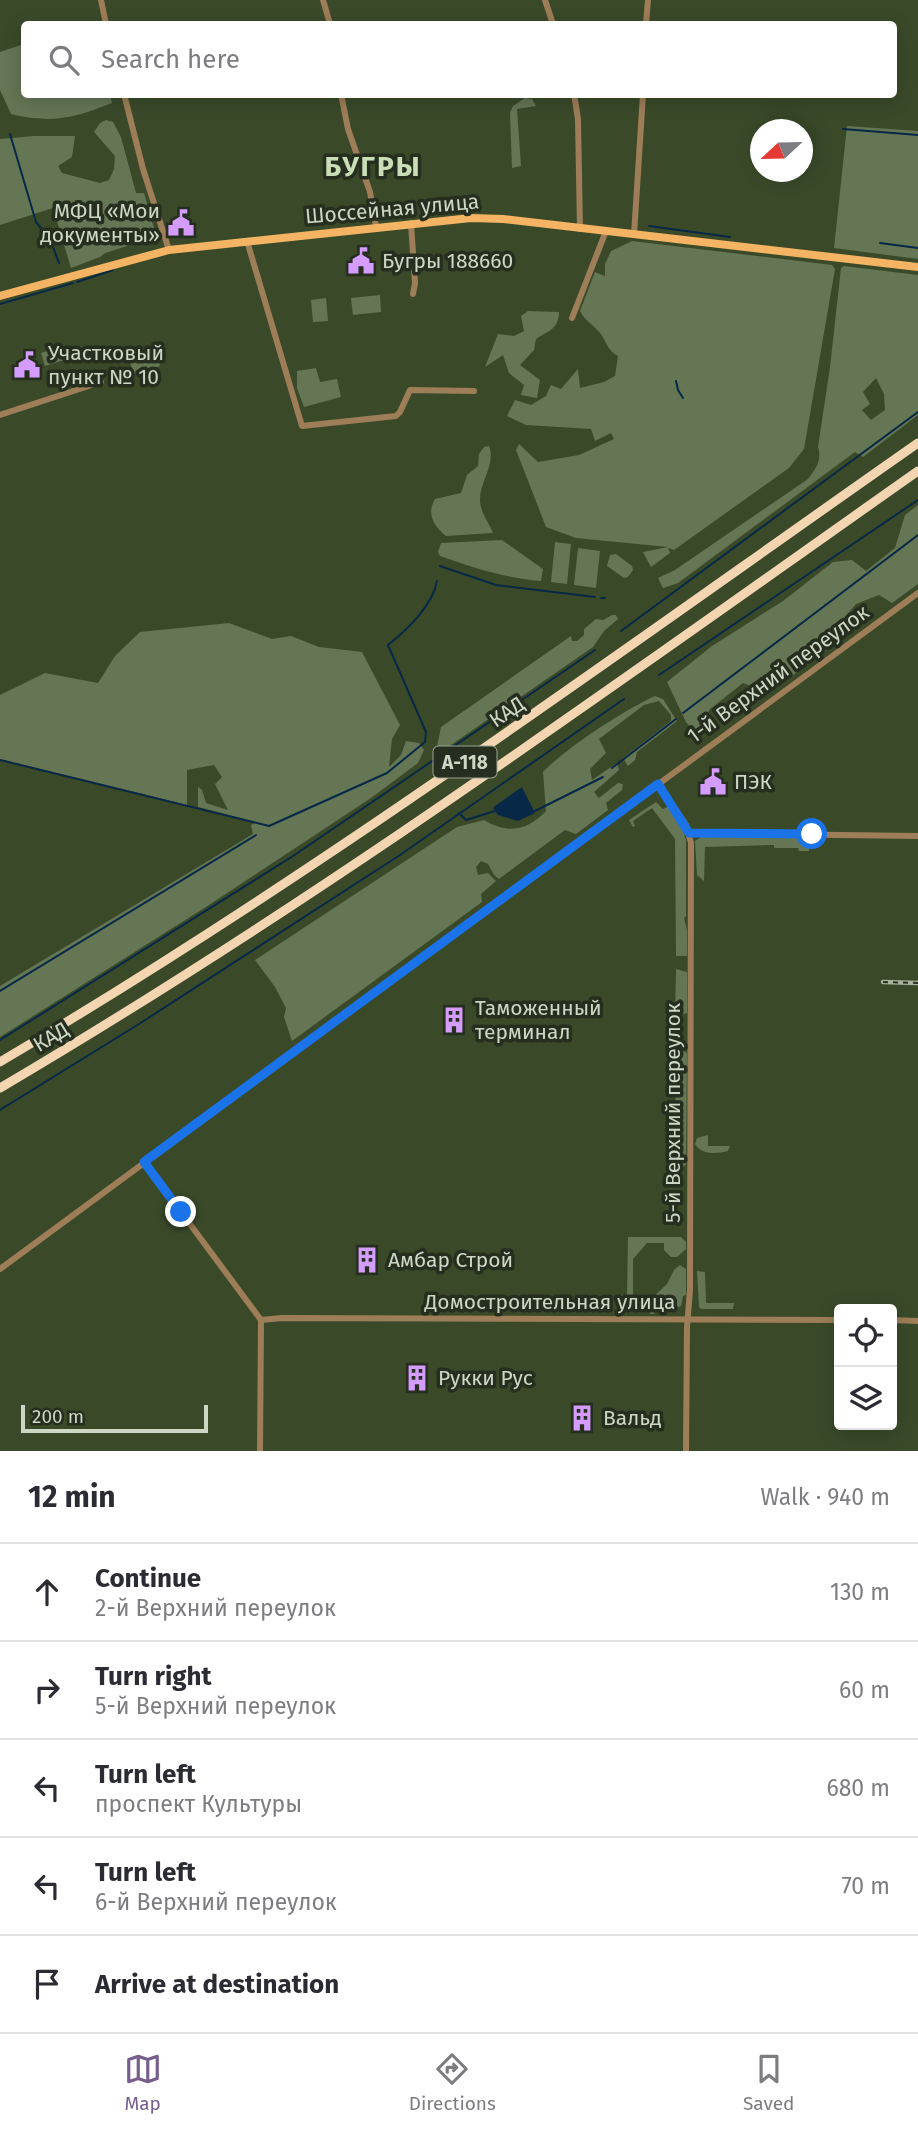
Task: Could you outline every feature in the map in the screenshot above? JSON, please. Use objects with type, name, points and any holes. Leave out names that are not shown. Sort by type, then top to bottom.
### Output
[{"type":"highway","name":"КАД","points":[[0,1062],[285,885],[586,679],[918,443]]},
{"type":"highway","name":"КАД","points":[[0,1088],[86,1036],[355,863],[918,471]]},
{"type":"main road","name":"Шоссейная улица","points":[[0,296],[169,250],[411,223],[481,218],[918,267]]},
{"type":"street","points":[[101,0],[105,21]]},
{"type":"street","points":[[323,0],[329,21]]},
{"type":"street","points":[[545,0],[552,21]]},
{"type":"street","points":[[646,21],[648,0]]},
{"type":"street","points":[[125,98],[169,250]]},
{"type":"street","points":[[342,98],[348,129],[370,192],[376,227]]},
{"type":"street","points":[[575,98],[578,119],[580,229]]},
{"type":"street","points":[[634,235],[643,98]]},
{"type":"street","points":[[411,223],[415,283],[413,294]]},
{"type":"street","points":[[572,318],[606,231]]},
{"type":"street","points":[[247,241],[303,426],[396,416],[411,390],[474,391]]},
{"type":"street","points":[[0,415],[101,382]]},
{"type":"street","name":"1-й Верхний переулок","points":[[0,1269],[918,593]]},
{"type":"street","name":"5-й Верхний переулок","points":[[658,784],[689,833],[691,869],[686,1451]]},
{"type":"street","points":[[689,833],[918,836]]},
{"type":"street","points":[[144,1162],[261,1321],[260,1451]]},
{"type":"street","name":"Домостроительная улица","points":[[261,1321],[282,1318],[834,1320]]},
{"type":"street","points":[[897,1320],[918,1321]]},
{"type":"green space","points":[[21,45],[21,98],[111,98],[112,103],[63,118],[39,119],[11,114],[0,90],[0,52]]},
{"type":"green space","points":[[525,98],[532,99],[536,106],[517,109],[521,166],[512,168],[510,113],[513,106]]},
{"type":"green space","points":[[106,120],[113,122],[121,137],[136,193],[144,193],[154,228],[153,238],[105,253],[71,268],[53,208],[0,225],[0,139],[75,136],[72,157],[58,166],[62,173],[100,183],[109,180],[114,169],[115,156],[94,132],[100,123]]},
{"type":"green space","points":[[847,126],[918,131],[918,259],[834,248]]},
{"type":"green space","points":[[632,241],[832,265],[835,269],[804,449],[789,468],[674,550],[668,548],[670,553],[651,567],[643,552],[668,547],[576,538],[546,527],[516,450],[519,444],[538,462],[579,455],[614,439],[611,433],[595,441],[591,429],[526,425],[507,416],[515,400],[531,405],[546,396],[551,385],[561,389],[578,369],[580,388],[604,382],[615,376],[618,356],[580,311],[595,272],[605,276],[605,264],[611,251]]},
{"type":"green space","points":[[844,266],[918,275],[918,415],[863,457],[855,452],[678,583],[663,588],[658,578],[675,570],[808,479],[816,467],[841,268]],"holes":[[[876,378],[884,394],[885,410],[871,420],[862,410],[870,404],[863,392]]]},
{"type":"green space","points":[[380,295],[381,312],[353,315],[351,298]]},
{"type":"green space","points":[[326,298],[328,321],[313,322],[311,300]]},
{"type":"green space","points":[[528,311],[559,312],[555,326],[536,339],[534,350],[520,365],[540,380],[537,398],[521,395],[524,385],[509,373],[503,355],[485,367],[498,334],[514,336],[524,331],[521,316]]},
{"type":"green space","points":[[58,348],[68,353],[70,358],[45,366],[41,353]]},
{"type":"green space","points":[[155,348],[160,366],[134,374],[128,356]]},
{"type":"green space","points":[[316,368],[320,382],[337,379],[341,397],[304,407],[297,388],[297,371]]},
{"type":"green space","points":[[489,446],[490,461],[480,499],[493,533],[446,536],[431,515],[432,504],[435,499],[461,493],[467,475],[478,466],[479,454],[484,447]]},
{"type":"green space","points":[[918,505],[918,584],[892,603],[879,595],[856,604],[844,618],[847,635],[769,693],[743,683],[709,710],[705,724],[694,732],[686,722],[667,682],[712,646],[783,601],[833,562],[852,560],[866,571],[895,548],[905,515]]},
{"type":"green space","points":[[502,540],[543,569],[541,581],[490,572],[440,556],[438,552],[441,543]]},
{"type":"green space","points":[[555,542],[571,544],[567,584],[551,582]]},
{"type":"green space","points":[[578,548],[600,551],[596,588],[574,585]]},
{"type":"green space","points":[[616,554],[632,566],[633,570],[628,577],[624,578],[607,566],[610,555]]},
{"type":"green space","points":[[616,615],[618,619],[604,631],[593,647],[435,756],[441,727],[571,636],[572,641],[577,641],[584,635],[584,629],[596,619],[603,620]]},
{"type":"green space","points":[[229,623],[272,639],[291,636],[319,647],[362,652],[400,725],[392,739],[389,767],[401,755],[406,741],[419,743],[424,750],[418,763],[371,798],[209,905],[0,1037],[0,986],[253,834],[251,825],[256,822],[198,807],[198,787],[202,790],[206,803],[228,810],[215,784],[222,777],[214,765],[187,770],[187,805],[0,759],[0,695],[45,673],[98,683],[115,656],[140,632]]},
{"type":"green space","points":[[655,696],[663,699],[677,721],[637,752],[635,760],[628,766],[623,758],[671,721],[671,715],[659,701],[644,705],[599,739],[606,753],[590,769],[592,780],[617,763],[619,770],[594,792],[599,798],[618,783],[623,784],[622,790],[606,803],[608,810],[576,834],[565,830],[499,879],[488,864],[481,861],[476,867],[478,875],[488,873],[496,881],[481,894],[482,902],[292,1041],[284,1017],[286,1008],[275,987],[255,960],[457,827],[484,820],[509,829],[532,823],[546,811],[543,772],[596,730]]},
{"type":"green space","points":[[656,802],[663,809],[669,806],[681,823],[686,840],[684,918],[687,956],[676,956],[675,839],[652,808],[633,821],[635,826],[633,827],[629,820]]},
{"type":"green space","points":[[703,836],[803,836],[809,842],[809,851],[774,848],[774,845],[705,847],[704,881],[697,875],[695,841]]},
{"type":"green space","points":[[676,969],[687,972],[687,1013],[675,1017]]},
{"type":"green space","points":[[676,1050],[687,1053],[686,1164],[683,1168],[671,1168],[675,1162]]},
{"type":"green space","points":[[708,1135],[708,1146],[730,1146],[728,1151],[710,1153],[698,1148],[695,1144],[697,1138]]},
{"type":"green space","points":[[628,1237],[681,1237],[686,1242],[686,1249],[677,1257],[671,1257],[664,1250],[664,1243],[647,1243],[633,1259],[633,1297],[626,1303],[616,1304],[615,1295],[627,1295]]},
{"type":"green space","points":[[680,1265],[686,1269],[686,1295],[683,1296],[681,1306],[651,1314],[646,1304],[667,1284],[674,1270]]},
{"type":"green space","points":[[697,1271],[705,1272],[706,1303],[734,1303],[733,1309],[699,1307]]},
{"type":"water","points":[[522,787],[535,813],[518,821],[498,815],[493,808]]},
{"type":"waterway","points":[[843,129],[918,135]]},
{"type":"waterway","points":[[10,134],[36,222],[50,239],[59,263]]},
{"type":"waterway","points":[[649,226],[730,237]]},
{"type":"waterway","points":[[880,243],[918,248]]},
{"type":"waterway","points":[[77,282],[113,270]]},
{"type":"waterway","points":[[0,304],[73,283]]},
{"type":"waterway","points":[[676,381],[683,398]]},
{"type":"waterway","points":[[621,631],[918,412]]},
{"type":"waterway","points":[[659,675],[918,500]]},
{"type":"waterway","points":[[683,713],[918,535]]},
{"type":"waterway","points":[[440,566],[496,585],[595,597]]},
{"type":"waterway","points":[[0,760],[269,826],[387,773],[425,742],[426,732],[388,645],[425,608],[437,581]]},
{"type":"waterway","points":[[0,1040],[293,856],[595,650]]},
{"type":"waterway","points":[[0,1110],[139,1024],[400,855],[624,699]]},
{"type":"waterway","points":[[612,768],[676,719]]},
{"type":"waterway","points":[[535,811],[603,777]]},
{"type":"waterway","points":[[459,813],[466,820],[495,811]]},
{"type":"waterway","points":[[0,991],[256,835]]},
{"type":"railway","points":[[883,982],[918,983]]},
{"type":"place","name":"МФЦ «Мои документы»","points":[[181,223]]},
{"type":"place","name":"Бугры 188660","points":[[361,261]]},
{"type":"place","name":"Участковый пункт № 10","points":[[27,365]]},
{"type":"place","name":"ПЭК","points":[[713,782]]},
{"type":"place","name":"Таможенный терминал","points":[[454,1020]]},
{"type":"place","name":"Амбар Строй","points":[[367,1260]]},
{"type":"place","name":"Рукки Рус","points":[[417,1378]]},
{"type":"place","name":"Вальд","points":[[582,1418]]},
{"type":"district","name":"БУГРЫ","points":[[373,166]]},
{"type":"route","points":[[181,1212],[144,1162],[658,784],[689,833],[812,834]]}]
